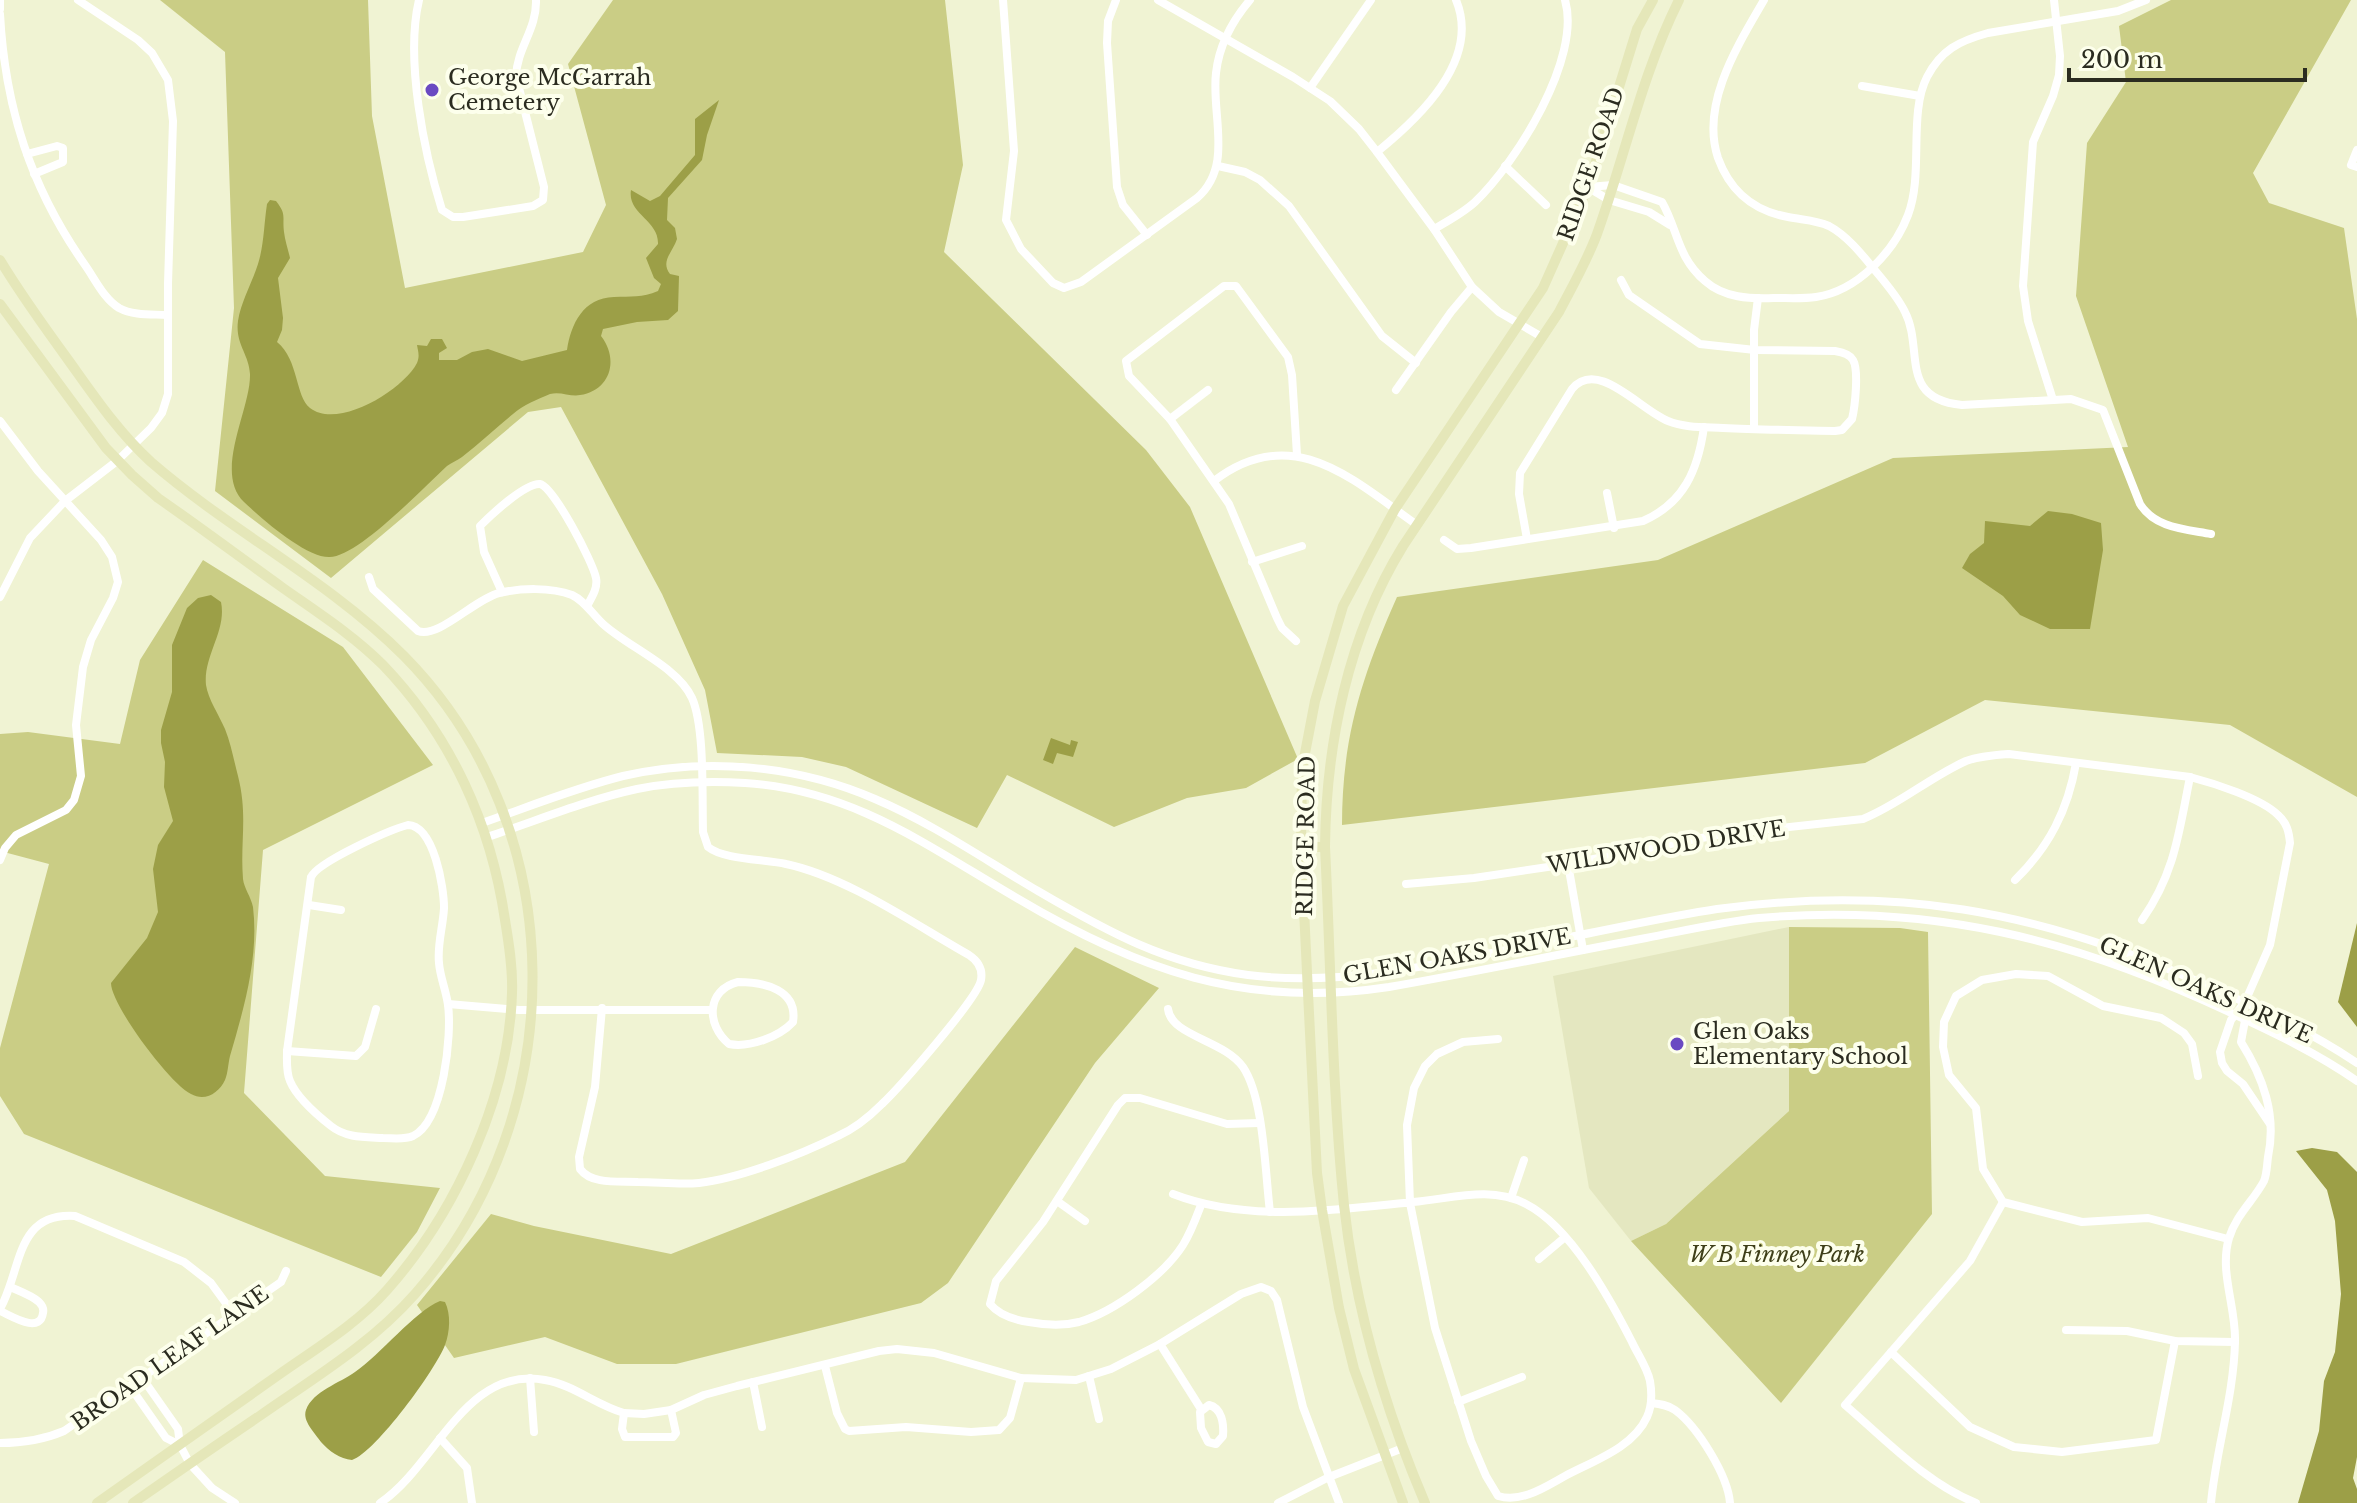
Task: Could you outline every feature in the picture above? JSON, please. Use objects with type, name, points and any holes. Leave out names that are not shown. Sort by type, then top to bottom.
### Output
[{"type":"main road","name":"RIDGE ROAD","points":[[1403,1503],[1354,1369],[1339,1308],[1322,1210],[1317,1173],[1301,847],[1302,769],[1315,701],[1343,606],[1395,509],[1543,288],[1588,187],[1637,29],[1653,0]]},
{"type":"main road","name":"RIDGE ROAD","points":[[1425,1503],[1403,1448],[1367,1329],[1345,1207],[1325,847],[1327,792],[1343,696],[1376,596],[1391,565],[1542,337],[1580,272],[1609,200],[1651,66],[1679,0]]},
{"type":"main road","points":[[0,260],[96,400],[132,444],[198,499],[353,610],[405,657],[457,721],[505,815],[522,878],[531,936],[532,1010],[521,1091],[493,1172],[462,1231],[429,1277],[390,1318],[346,1355],[133,1503]]},
{"type":"main road","points":[[0,304],[117,461],[148,490],[341,629],[383,665],[439,736],[457,766],[487,837],[499,879],[509,944],[511,1009],[498,1084],[485,1126],[447,1206],[413,1258],[388,1289],[349,1325],[97,1503]]},
{"type":"main road","points":[[1301,847],[1325,847]]},
{"type":"street","points":[[0,0],[7,89],[34,174],[63,234],[113,303],[134,313],[167,315]]},
{"type":"street","points":[[0,597],[30,538],[65,501],[117,461],[151,428],[166,405],[173,121],[168,80],[152,53],[138,40],[78,0]]},
{"type":"street","points":[[419,0],[415,25],[415,68],[429,159],[442,210],[453,217],[463,217],[533,206],[543,200],[544,187],[516,76],[517,62],[534,26],[536,0]]},
{"type":"street","points":[[1003,0],[1014,151],[1006,220],[1021,249],[1053,283],[1064,288],[1081,282],[1147,235],[1203,193],[1213,179],[1218,166],[1215,77],[1226,38],[1250,0]]},
{"type":"street","points":[[1116,0],[1108,21],[1107,43],[1117,187],[1123,205],[1147,235]]},
{"type":"street","points":[[1158,0],[1310,88],[1346,117],[1377,152],[1472,287],[1499,312],[1542,337]]},
{"type":"street","points":[[1310,88],[1371,0]]},
{"type":"street","points":[[1377,152],[1412,121],[1453,65],[1463,26],[1456,0]]},
{"type":"street","points":[[1434,229],[1477,200],[1505,166],[1545,103],[1566,43],[1569,15],[1565,0]]},
{"type":"street","points":[[1764,0],[1732,56],[1717,95],[1716,153],[1723,170],[1744,199],[1773,214],[1815,221],[1843,235],[1905,311],[1916,371],[1927,391],[1947,403],[1962,405],[2071,399],[2103,410],[2146,513],[2174,527],[2211,534]]},
{"type":"street","points":[[2053,400],[2028,321],[2023,286],[2033,142],[2059,75],[2054,0]]},
{"type":"street","points":[[1588,187],[1613,185],[1662,202],[1686,260],[1707,283],[1736,296],[1818,297],[1873,268],[1908,216],[1915,177],[1920,96],[1925,81],[1943,53],[1988,33],[2118,11],[2146,0]]},
{"type":"street","points":[[1862,86],[1920,96]]},
{"type":"street","points":[[27,154],[57,146],[63,148],[63,162],[34,174]]},
{"type":"street","points":[[2357,150],[2351,165],[2357,167]]},
{"type":"street","points":[[1218,166],[1245,172],[1279,195],[1382,336],[1416,363]]},
{"type":"street","points":[[1505,166],[1546,205]]},
{"type":"street","points":[[1588,187],[1609,200],[1649,212],[1670,225]]},
{"type":"street","points":[[1527,539],[1519,494],[1523,464],[1575,385],[1583,380],[1595,378],[1613,386],[1673,423],[1704,427],[1842,430],[1854,414],[1853,359],[1835,351],[1712,347],[1688,338],[1629,295],[1621,280]]},
{"type":"street","points":[[1296,641],[1282,628],[1277,618],[1235,516],[1170,419],[1135,384],[1125,367],[1128,359],[1228,284],[1240,290],[1288,357],[1297,455]]},
{"type":"street","points":[[1396,390],[1472,287]]},
{"type":"street","points":[[1754,429],[1758,298]]},
{"type":"street","points":[[1170,419],[1208,390]]},
{"type":"street","points":[[0,421],[95,534],[112,557],[117,573],[116,590],[91,640],[83,667],[76,725],[81,776],[74,800],[66,810],[16,835],[0,860]]},
{"type":"street","points":[[1444,540],[1457,549],[1614,528],[1651,518],[1681,494],[1698,461],[1704,427]]},
{"type":"street","points":[[1214,481],[1254,460],[1297,455],[1341,471],[1417,525]]},
{"type":"street","points":[[502,592],[484,552],[480,526],[529,486],[542,485],[555,499],[594,572],[597,587],[587,606]]},
{"type":"street","points":[[1607,493],[1614,528]]},
{"type":"street","points":[[1252,562],[1302,546]]},
{"type":"street","points":[[369,577],[373,589],[424,634],[439,629],[477,601],[502,592],[562,592],[574,596],[615,634],[683,684],[695,707],[703,782],[703,832],[708,847],[714,852],[801,867],[844,884],[969,955],[980,965],[981,982],[972,998],[885,1102],[850,1130],[741,1173],[696,1183],[606,1181],[588,1176],[580,1169],[579,1157],[595,1087],[602,1008]]},
{"type":"street","name":"WILDWOOD DRIVE","points":[[1406,884],[1568,864],[1717,835],[1863,819],[1881,812],[1953,768],[1987,756],[2009,754],[2190,777],[2217,784],[2271,810],[2286,824],[2289,833],[2290,843],[2270,945],[2245,1002]]},
{"type":"street","points":[[2015,880],[2038,856],[2066,808],[2076,763]]},
{"type":"street","name":"GLEN OAKS DRIVE","points":[[482,823],[621,777],[701,765],[789,772],[829,782],[875,799],[1105,930],[1188,962],[1243,974],[1307,979],[1388,971],[1716,909],[1781,903],[1909,902],[1966,909],[2061,930],[2148,960],[2302,1029],[2357,1063]]},
{"type":"street","points":[[2142,920],[2165,884],[2172,865],[2190,777]]},
{"type":"street","name":"GLEN OAKS DRIVE","points":[[487,837],[634,790],[703,782],[776,787],[851,805],[887,821],[1019,900],[1134,959],[1193,978],[1258,990],[1308,993],[1332,994],[1417,982],[1756,919],[1848,914],[1920,918],[1991,929],[2070,948],[2144,975],[2290,1040],[2357,1081]]},
{"type":"street","points":[[408,825],[420,827],[429,843],[441,880],[444,909],[438,960],[448,1004],[449,1042],[439,1091],[428,1121],[412,1136],[360,1137],[337,1131],[294,1088],[288,1077],[287,1051],[309,905],[311,877],[317,869],[390,831],[408,825]]},
{"type":"street","points":[[1568,864],[1583,950]]},
{"type":"street","points":[[309,905],[341,910]]},
{"type":"street","points":[[1099,941],[1105,930]]},
{"type":"street","points":[[2198,1076],[2192,1044],[2184,1033],[2161,1018],[2103,1006],[2048,976],[2016,974],[1982,980],[1956,996],[1944,1022],[1943,1047],[1949,1075],[1976,1108],[1982,1137],[1983,1169],[2003,1202],[2082,1222],[2148,1218],[2228,1239]]},
{"type":"street","points":[[745,982],[781,991],[792,1001],[794,1014],[790,1026],[776,1035],[735,1046],[721,1036],[711,1010],[722,989],[729,984],[745,982]]},
{"type":"street","points":[[2245,1002],[2234,1014],[2220,1052],[2222,1063],[2253,1097],[2270,1124]]},
{"type":"street","points":[[2211,1503],[2214,1473],[2226,1421],[2235,1342],[2234,1313],[2227,1281],[2228,1239],[2245,1205],[2264,1180],[2271,1146],[2269,1107],[2259,1070],[2241,1042],[2246,1019],[2245,1002]]},
{"type":"street","points":[[448,1004],[532,1010],[711,1010]]},
{"type":"street","points":[[287,1051],[356,1056],[365,1047],[376,1009]]},
{"type":"street","points":[[1168,1009],[1169,1018],[1179,1027],[1222,1047],[1241,1064],[1251,1083],[1270,1212]]},
{"type":"street","points":[[1173,1194],[1201,1205],[1270,1212],[1410,1203],[1468,1194],[1494,1194],[1534,1209],[1564,1238],[1600,1283],[1649,1376],[1651,1403],[1639,1430],[1626,1443],[1538,1492],[1506,1499],[1498,1496],[1486,1476],[1458,1402],[1425,1288],[1410,1203],[1408,1109],[1420,1074],[1430,1060],[1447,1048],[1463,1042],[1498,1039]]},
{"type":"street","points":[[1201,1205],[1187,1238],[1168,1264],[1146,1283],[1099,1314],[1076,1323],[1037,1324],[1012,1318],[990,1304],[996,1281],[1057,1201],[1125,1098],[1140,1098],[1227,1124],[1259,1123]]},
{"type":"street","points":[[1511,1198],[1524,1160]]},
{"type":"street","points":[[1057,1201],[1085,1221]]},
{"type":"street","points":[[1976,1503],[1955,1495],[1921,1470],[1845,1405],[1970,1261],[2003,1202]]},
{"type":"street","points":[[10,1287],[39,1302],[43,1308],[42,1317],[37,1323],[28,1323],[0,1310],[27,1237],[46,1220],[63,1215],[75,1216],[184,1262],[211,1283],[233,1313]]},
{"type":"street","points":[[1539,1259],[1564,1238]]},
{"type":"street","name":"BROAD LEAF LANE","points":[[0,1443],[25,1443],[56,1435],[131,1388],[281,1282],[286,1271]]},
{"type":"street","points":[[380,1503],[405,1484],[440,1438],[479,1396],[513,1379],[530,1378],[561,1383],[608,1408],[644,1414],[671,1410],[704,1395],[879,1351],[915,1349],[1021,1378],[1055,1381],[1111,1369],[1160,1344],[1250,1289],[1261,1287],[1271,1291],[1277,1300],[1303,1407],[1339,1503]]},
{"type":"street","points":[[2066,1330],[2127,1331],[2175,1341],[2235,1342]]},
{"type":"street","points":[[1891,1352],[1970,1427],[2014,1447],[2062,1452],[2156,1440],[2175,1341]]},
{"type":"street","points":[[1160,1344],[1201,1409],[1200,1419],[1208,1442],[1216,1444],[1223,1436],[1221,1417],[1212,1405],[1201,1409]]},
{"type":"street","points":[[825,1366],[837,1413],[849,1431],[906,1427],[971,1432],[999,1430],[1010,1418],[1021,1378]]},
{"type":"street","points":[[1089,1376],[1099,1419]]},
{"type":"street","points":[[1458,1402],[1522,1377]]},
{"type":"street","points":[[530,1378],[534,1432]]},
{"type":"street","points":[[143,1379],[178,1429],[180,1445],[190,1464],[212,1488],[235,1503]]},
{"type":"street","points":[[753,1382],[762,1427]]},
{"type":"street","points":[[131,1388],[166,1438],[180,1445]]},
{"type":"street","points":[[1651,1403],[1670,1407],[1690,1425],[1725,1478],[1730,1503]]},
{"type":"street","points":[[624,1413],[622,1429],[625,1437],[650,1439],[673,1437],[676,1433],[671,1410]]},
{"type":"street","points":[[440,1438],[467,1468],[472,1503]]},
{"type":"street","points":[[1278,1503],[1329,1477],[1403,1448]]},
{"type":"shaded area","points":[[719,100],[702,160],[668,198],[667,220],[675,228],[677,239],[666,265],[670,274],[679,276],[678,311],[668,320],[603,329],[601,336],[610,354],[610,363],[609,372],[599,387],[580,395],[550,394],[521,408],[447,466],[373,534],[341,554],[329,557],[308,551],[284,536],[244,502],[235,489],[232,474],[250,374],[238,336],[238,321],[260,257],[270,200],[276,201],[283,213],[290,258],[278,278],[283,318],[277,342],[289,358],[310,408],[322,413],[352,411],[398,385],[417,363],[417,345],[427,346],[431,339],[442,339],[447,348],[439,353],[439,360],[457,360],[472,352],[488,349],[522,361],[567,350],[575,322],[594,302],[603,298],[642,296],[658,291],[661,284],[654,278],[646,258],[658,244],[657,236],[634,205],[631,190],[650,201],[660,196],[695,155],[695,119]]},
{"type":"shaded area","points":[[2048,511],[2101,523],[2103,550],[2090,629],[2050,629],[2020,615],[2003,596],[1962,568],[1970,554],[1984,543],[1985,521],[2030,526]]},
{"type":"shaded area","points":[[211,595],[221,602],[222,613],[208,664],[206,685],[227,735],[241,790],[243,879],[253,907],[254,945],[249,982],[226,1077],[215,1092],[201,1097],[182,1087],[156,1060],[121,1008],[111,983],[147,938],[158,912],[153,869],[158,845],[173,821],[164,787],[165,762],[161,743],[161,730],[172,692],[172,645],[187,608],[198,598]]},
{"type":"shaded area","points":[[1051,738],[1070,745],[1071,740],[1078,742],[1073,757],[1057,753],[1053,764],[1043,760]]},
{"type":"shaded area","points":[[2357,923],[2357,1027],[2338,1002]]},
{"type":"shaded area","name":"Glen Oaks Elementary School","points":[[1789,927],[1789,1111],[1666,1224],[1631,1241],[1589,1188],[1553,976]]},
{"type":"shaded area","points":[[2312,1148],[2337,1152],[2357,1172],[2357,1457],[2353,1478],[2357,1503],[2298,1503],[2319,1431],[2324,1381],[2335,1352],[2341,1294],[2335,1221],[2327,1190],[2296,1151]]},
{"type":"shaded area","points":[[440,1301],[445,1302],[448,1312],[447,1340],[418,1390],[363,1454],[352,1460],[331,1451],[307,1423],[305,1414],[310,1403],[365,1364],[420,1314]]},
{"type":"green space","points":[[160,0],[368,0],[372,116],[405,288],[583,252],[606,205],[568,64],[613,0],[945,0],[963,165],[944,252],[1146,450],[1190,507],[1298,759],[1246,788],[1187,798],[1114,827],[1007,775],[977,828],[846,767],[802,757],[717,753],[705,690],[662,594],[561,407],[528,412],[331,578],[215,491],[234,308],[225,52]]},
{"type":"green space","points":[[2171,0],[2351,0],[2253,173],[2269,203],[2344,228],[2357,319],[2357,797],[2230,725],[1985,700],[1865,763],[1342,825],[1346,763],[1356,708],[1397,597],[1658,560],[1893,458],[2128,447],[2076,296],[2087,143],[2126,82],[2119,26]]},
{"type":"green space","points":[[203,560],[343,647],[433,765],[263,850],[244,1093],[325,1176],[440,1188],[417,1232],[381,1277],[24,1134],[0,1096],[0,1048],[49,864],[0,851],[0,734],[28,732],[120,744],[140,660]]},
{"type":"green space","name":"W B Finney Park","points":[[1789,927],[1900,928],[1928,932],[1932,1214],[1781,1403],[1631,1241],[1666,1224],[1789,1111]]},
{"type":"green space","points":[[1075,947],[1159,988],[1095,1063],[948,1283],[921,1303],[676,1364],[617,1364],[545,1337],[454,1358],[417,1305],[491,1214],[671,1254],[905,1162]]},
{"type":"place","name":"George McGarrah Cemetery","points":[[432,90]]},
{"type":"place","name":"Glen Oaks Elementary School","points":[[1677,1044]]}]
